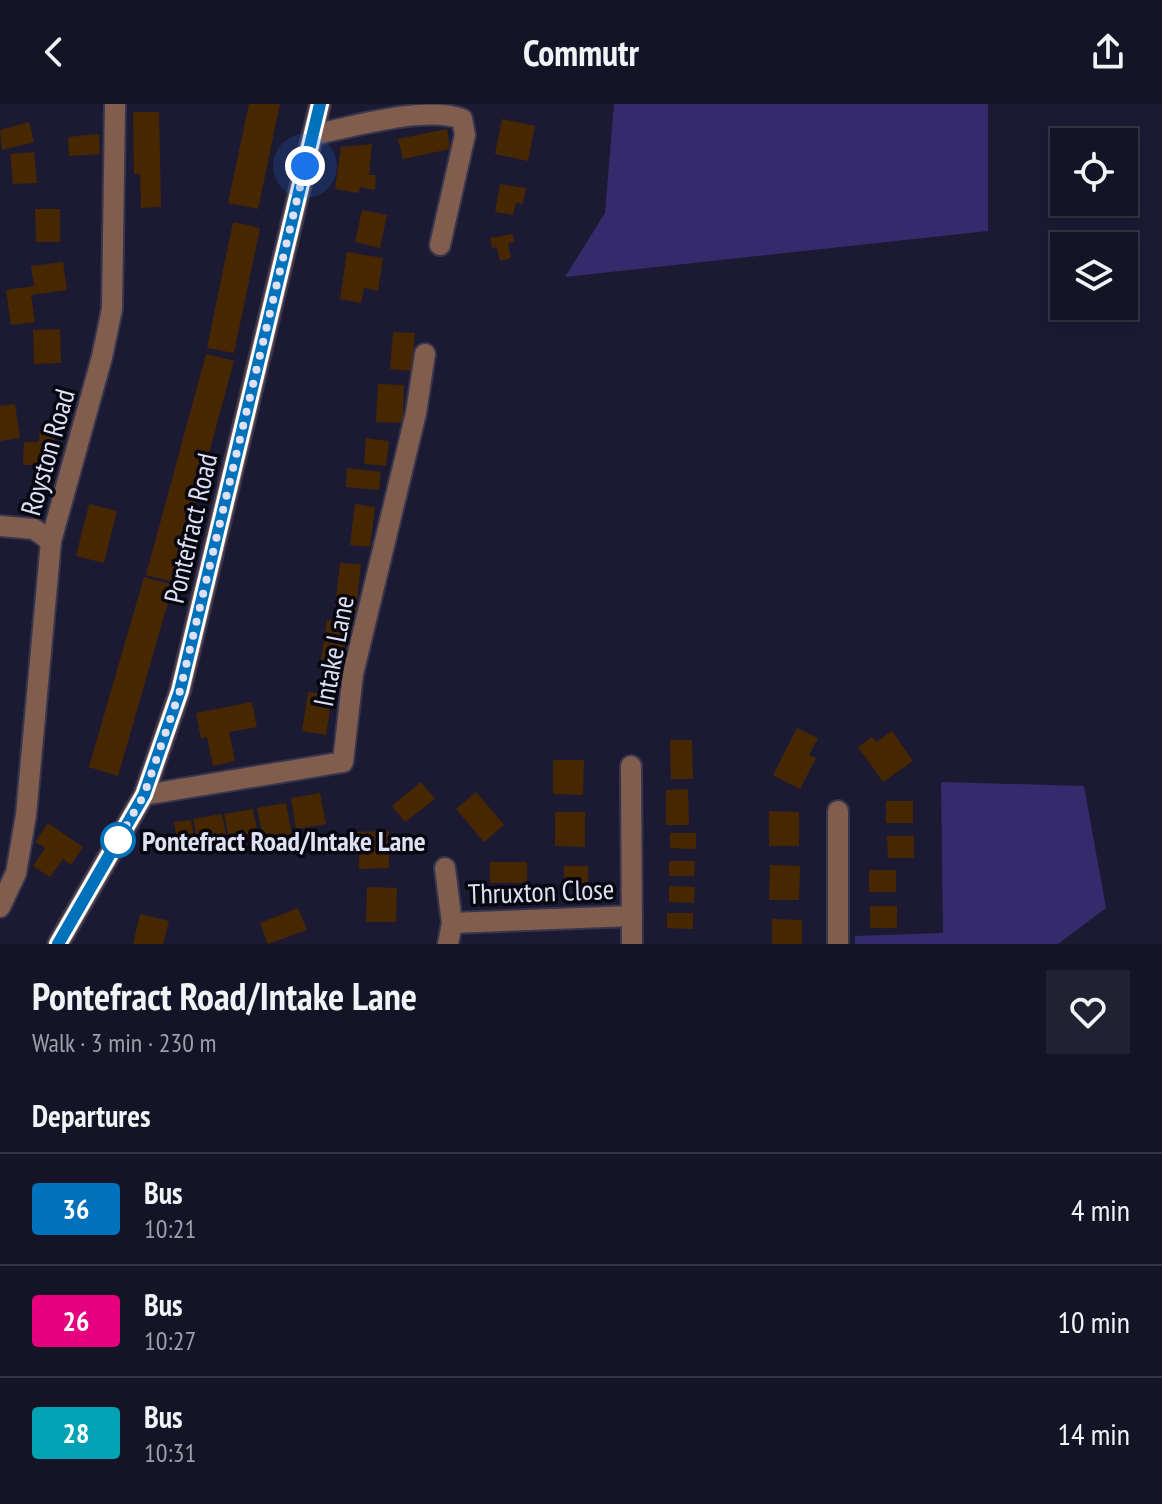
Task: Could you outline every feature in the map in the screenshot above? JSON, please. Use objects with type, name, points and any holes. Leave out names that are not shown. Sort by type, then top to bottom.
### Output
[{"type":"street","name":"Royston Road","points":[[0,907],[16,873],[26,815],[51,541],[102,357],[112,309],[115,104]]},
{"type":"street","name":"Pontefract Road","points":[[58,944],[144,795],[180,691],[320,104]]},
{"type":"street","points":[[313,135],[448,114],[462,119],[465,135],[440,245]]},
{"type":"street","name":"Intake Lane","points":[[144,795],[343,762],[353,674],[416,413],[425,354]]},
{"type":"street","points":[[1,521],[34,529],[51,541]]},
{"type":"street","points":[[631,766],[632,944]]},
{"type":"street","points":[[838,811],[838,944]]},
{"type":"street","name":"Thruxton Close","points":[[445,868],[452,923],[448,944]]},
{"type":"street","name":"Thruxton Close","points":[[452,923],[632,916]]},
{"type":"shaded area","points":[[614,104],[988,104],[988,231],[565,277],[605,213]]},
{"type":"shaded area","points":[[941,782],[1084,786],[1106,908],[1058,944],[855,944],[855,936],[943,933]]},
{"type":"building","points":[[249,104],[280,104],[258,209],[228,203]]},
{"type":"building","points":[[133,112],[159,112],[161,207],[141,208],[140,174],[134,174]]},
{"type":"building","points":[[502,119],[535,126],[528,161],[495,154]]},
{"type":"building","points":[[29,122],[34,142],[2,150],[0,130]]},
{"type":"building","points":[[447,129],[450,149],[403,159],[398,139]]},
{"type":"building","points":[[99,134],[100,154],[69,156],[68,137]]},
{"type":"building","points":[[372,144],[369,175],[376,175],[375,190],[360,187],[359,193],[335,189],[341,147]]},
{"type":"building","points":[[34,152],[37,183],[13,184],[10,154]]},
{"type":"building","points":[[500,184],[526,188],[523,204],[516,203],[513,215],[495,212]]},
{"type":"building","points":[[35,209],[60,209],[60,242],[36,242]]},
{"type":"building","points":[[362,210],[387,215],[380,248],[355,242]]},
{"type":"building","points":[[233,222],[260,228],[234,353],[207,348]]},
{"type":"building","points":[[513,234],[514,242],[508,243],[511,258],[500,261],[497,247],[492,248],[490,238]]},
{"type":"building","points":[[347,252],[383,258],[378,291],[364,288],[361,303],[340,299]]},
{"type":"building","points":[[63,262],[67,290],[31,295],[35,322],[11,325],[6,290],[34,286],[31,266]]},
{"type":"building","points":[[60,329],[61,363],[34,364],[33,330]]},
{"type":"building","points":[[393,332],[415,333],[412,371],[390,369]]},
{"type":"building","points":[[206,354],[234,361],[174,582],[146,575]]},
{"type":"building","points":[[378,384],[404,385],[403,423],[376,422]]},
{"type":"building","points":[[15,404],[20,438],[0,441],[0,406]]},
{"type":"building","points":[[40,427],[55,427],[54,465],[23,465],[24,442],[39,442]]},
{"type":"building","points":[[366,438],[389,441],[386,466],[364,464]]},
{"type":"building","points":[[347,468],[381,472],[379,490],[346,487]]},
{"type":"building","points":[[89,504],[117,511],[104,563],[76,556]]},
{"type":"building","points":[[355,504],[375,507],[370,547],[350,545]]},
{"type":"building","points":[[340,563],[361,564],[356,611],[335,609]]},
{"type":"building","points":[[144,577],[173,585],[118,776],[89,767]]},
{"type":"building","points":[[327,620],[348,623],[341,670],[320,667]]},
{"type":"building","points":[[308,692],[332,695],[326,735],[302,731]]},
{"type":"building","points":[[252,702],[257,727],[229,732],[235,761],[213,766],[207,737],[201,739],[196,713]]},
{"type":"building","points":[[797,728],[818,738],[809,755],[816,758],[800,789],[773,775]]},
{"type":"building","points":[[892,731],[913,761],[883,782],[858,747],[872,737],[876,742]]},
{"type":"building","points":[[670,740],[692,740],[693,779],[671,779]]},
{"type":"building","points":[[553,760],[584,760],[583,795],[553,794]]},
{"type":"building","points":[[421,782],[435,799],[405,822],[392,806]]},
{"type":"building","points":[[688,789],[689,825],[666,825],[666,790]]},
{"type":"building","points":[[476,792],[504,825],[484,842],[456,809]]},
{"type":"building","points":[[320,793],[326,824],[296,829],[291,798]]},
{"type":"building","points":[[886,801],[913,801],[913,823],[886,823]]},
{"type":"building","points":[[286,803],[292,835],[263,839],[257,808]]},
{"type":"building","points":[[253,809],[259,840],[230,845],[224,814]]},
{"type":"building","points":[[769,811],[799,812],[799,846],[769,846]]},
{"type":"building","points":[[555,812],[585,812],[585,847],[555,846]]},
{"type":"building","points":[[222,814],[228,845],[199,851],[193,819]]},
{"type":"building","points":[[191,820],[196,851],[179,853],[174,822]]},
{"type":"building","points":[[48,823],[83,847],[71,865],[63,859],[50,877],[33,866],[45,848],[35,842]]},
{"type":"building","points":[[389,831],[389,868],[359,869],[359,850],[348,850],[348,832]]},
{"type":"building","points":[[670,833],[696,833],[696,849],[670,848]]},
{"type":"building","points":[[887,836],[914,836],[914,858],[888,858]]},
{"type":"building","points":[[669,861],[695,861],[694,876],[669,876]]},
{"type":"building","points":[[490,862],[527,862],[527,883],[490,883]]},
{"type":"building","points":[[770,865],[800,866],[799,900],[769,900]]},
{"type":"building","points":[[564,866],[588,866],[588,884],[564,884]]},
{"type":"building","points":[[869,870],[896,870],[896,892],[869,892]]},
{"type":"building","points":[[669,886],[695,887],[694,903],[669,902]]},
{"type":"building","points":[[367,887],[397,888],[396,922],[366,922]]},
{"type":"building","points":[[870,906],[897,906],[897,928],[870,928]]},
{"type":"building","points":[[298,908],[307,930],[268,944],[260,923]]},
{"type":"building","points":[[667,913],[693,913],[693,929],[667,928]]},
{"type":"building","points":[[140,914],[169,921],[163,944],[133,944]]},
{"type":"building","points":[[772,919],[802,920],[802,944],[772,944]]},
{"type":"bus line","name":"36","points":[[58,944],[144,795],[180,691],[320,104]]},
{"type":"place","name":"Pontefract Road/Intake Lane","points":[[118,840]]},
{"type":"route","points":[[118,840],[115,845],[144,795],[180,691],[305,166]]}]
